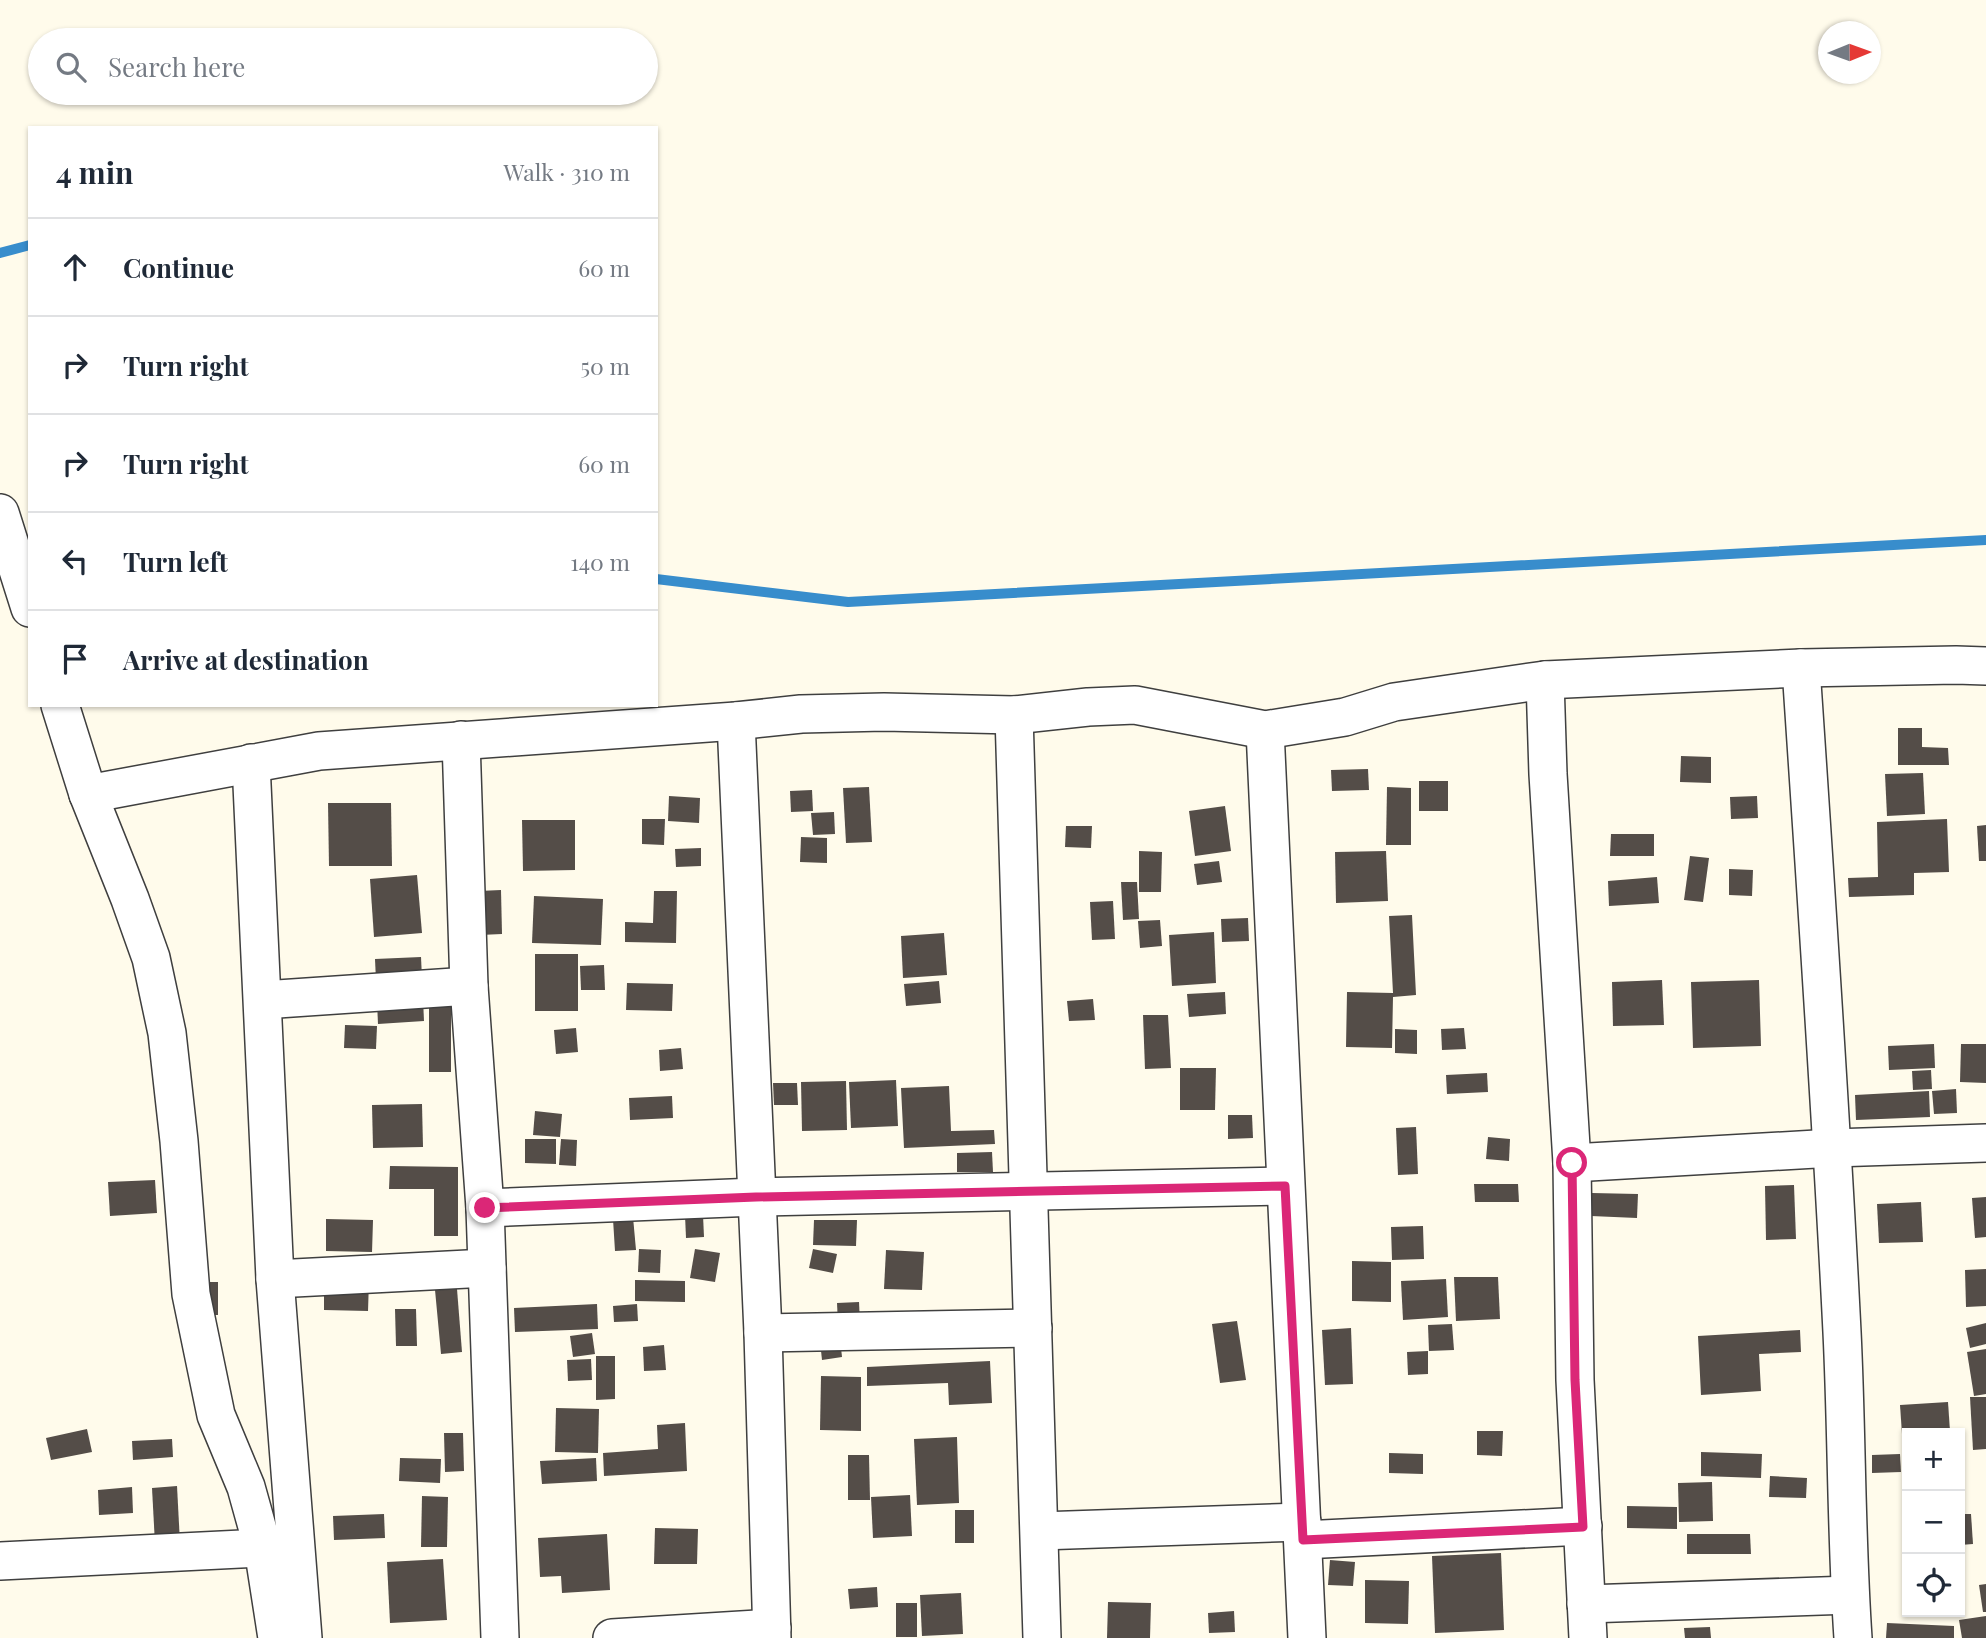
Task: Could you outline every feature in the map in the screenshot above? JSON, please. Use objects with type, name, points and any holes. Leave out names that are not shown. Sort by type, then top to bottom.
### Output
[{"type":"street","points":[[0,513],[28,602]]},
{"type":"street","points":[[88,794],[319,751],[801,714],[884,712],[1014,715],[1135,705],[1265,730],[1345,717],[1394,702],[1545,680],[1801,667],[1986,666]]},
{"type":"street","points":[[1801,667],[1833,1148],[1845,1381],[1853,1638]]},
{"type":"street","points":[[1545,680],[1548,774],[1572,1163],[1575,1380],[1587,1621],[1850,1595]]},
{"type":"street","points":[[61,707],[88,794],[151,958],[167,1033],[191,1294],[216,1415],[246,1487],[263,1548],[277,1638]]},
{"type":"street","points":[[1014,715],[1042,1638]]},
{"type":"street","points":[[612,1638],[772,1633],[763,1334],[736,721]]},
{"type":"street","points":[[1265,730],[1307,1638]]},
{"type":"street","points":[[460,740],[469,986],[485,1208],[500,1638]]},
{"type":"street","points":[[251,763],[275,1279],[303,1638]]},
{"type":"street","points":[[263,1000],[469,986]]},
{"type":"street","points":[[1572,1163],[1833,1148],[1986,1143]]},
{"type":"street","points":[[485,1208],[756,1197],[1285,1186]]},
{"type":"street","points":[[275,1279],[487,1268]]},
{"type":"street","points":[[763,1334],[1033,1328]]},
{"type":"street","points":[[1040,1531],[1583,1527]]},
{"type":"street","points":[[0,1561],[263,1548]]},
{"type":"building","points":[[1898,728],[1922,728],[1922,747],[1948,748],[1949,765],[1898,765]]},
{"type":"building","points":[[1681,756],[1711,757],[1711,783],[1680,782]]},
{"type":"building","points":[[1368,769],[1369,790],[1332,791],[1331,770]]},
{"type":"building","points":[[1923,773],[1925,814],[1887,816],[1885,774]]},
{"type":"building","points":[[1419,781],[1448,781],[1448,811],[1419,811]]},
{"type":"building","points":[[869,787],[872,842],[846,843],[843,788]]},
{"type":"building","points":[[1387,787],[1411,788],[1411,845],[1386,845]]},
{"type":"building","points":[[812,790],[813,811],[791,812],[790,791]]},
{"type":"building","points":[[669,796],[700,798],[699,823],[668,821]]},
{"type":"building","points":[[1757,796],[1758,818],[1731,819],[1730,797]]},
{"type":"building","points":[[328,803],[391,803],[392,866],[329,866]]},
{"type":"building","points":[[1225,806],[1231,851],[1195,856],[1189,811]]},
{"type":"building","points":[[834,812],[835,834],[813,835],[811,813]]},
{"type":"building","points":[[642,819],[665,819],[664,845],[642,844]]},
{"type":"building","points":[[1947,819],[1949,872],[1914,873],[1914,895],[1849,897],[1848,878],[1878,877],[1877,822]]},
{"type":"building","points":[[522,820],[575,820],[575,870],[523,871]]},
{"type":"building","points":[[1986,825],[1986,861],[1979,861],[1977,826]]},
{"type":"building","points":[[1066,826],[1092,826],[1091,848],[1065,847]]},
{"type":"building","points":[[1611,834],[1654,834],[1654,856],[1610,856]]},
{"type":"building","points":[[801,837],[827,838],[827,863],[800,862]]},
{"type":"building","points":[[701,848],[701,866],[676,867],[675,849]]},
{"type":"building","points":[[1139,851],[1162,852],[1161,892],[1139,892]]},
{"type":"building","points":[[1386,851],[1388,901],[1336,903],[1335,852]]},
{"type":"building","points":[[1690,856],[1709,858],[1703,902],[1684,900]]},
{"type":"building","points":[[1219,861],[1222,882],[1197,885],[1194,864]]},
{"type":"building","points":[[1729,869],[1753,870],[1752,896],[1729,895]]},
{"type":"building","points":[[417,875],[422,933],[374,937],[370,879]]},
{"type":"building","points":[[1657,877],[1659,903],[1609,906],[1608,881]]},
{"type":"building","points":[[1121,882],[1137,882],[1139,919],[1123,920]]},
{"type":"building","points":[[501,890],[502,934],[480,935],[479,891]]},
{"type":"building","points":[[654,891],[677,891],[676,943],[625,942],[625,922],[653,923]]},
{"type":"building","points":[[534,896],[603,899],[601,945],[532,943]]},
{"type":"building","points":[[1113,901],[1115,939],[1092,940],[1090,902]]},
{"type":"building","points":[[1412,915],[1416,995],[1393,997],[1392,1048],[1346,1047],[1347,992],[1393,993],[1389,916]]},
{"type":"building","points":[[1248,918],[1249,941],[1222,942],[1221,919]]},
{"type":"building","points":[[1160,920],[1162,946],[1140,948],[1138,921]]},
{"type":"building","points":[[1214,932],[1216,983],[1172,986],[1169,935]]},
{"type":"building","points":[[944,933],[947,975],[903,978],[901,936]]},
{"type":"building","points":[[535,954],[578,954],[578,1011],[535,1011]]},
{"type":"building","points":[[421,957],[424,1021],[378,1024],[375,959]]},
{"type":"building","points":[[604,965],[605,990],[581,990],[580,966]]},
{"type":"building","points":[[1662,980],[1664,1025],[1613,1026],[1612,982]]},
{"type":"building","points":[[1759,980],[1761,1046],[1693,1048],[1691,982]]},
{"type":"building","points":[[939,981],[941,1003],[906,1006],[904,984]]},
{"type":"building","points":[[627,983],[673,984],[672,1011],[626,1010]]},
{"type":"building","points":[[1225,992],[1226,1014],[1189,1017],[1187,994]]},
{"type":"building","points":[[1093,999],[1095,1020],[1069,1021],[1067,1001]]},
{"type":"building","points":[[429,1004],[451,1004],[451,1072],[429,1072]]},
{"type":"building","points":[[1143,1015],[1168,1015],[1171,1068],[1145,1069]]},
{"type":"building","points":[[345,1025],[377,1026],[376,1049],[344,1048]]},
{"type":"building","points":[[576,1028],[578,1052],[556,1054],[554,1030]]},
{"type":"building","points":[[1464,1028],[1466,1049],[1442,1050],[1441,1029]]},
{"type":"building","points":[[1395,1029],[1417,1030],[1417,1054],[1395,1053]]},
{"type":"building","points":[[1934,1044],[1935,1068],[1889,1070],[1888,1046]]},
{"type":"building","points":[[1961,1044],[1986,1044],[1986,1083],[1960,1082]]},
{"type":"building","points":[[681,1048],[683,1069],[660,1071],[659,1050]]},
{"type":"building","points":[[1180,1068],[1216,1068],[1215,1110],[1180,1110]]},
{"type":"building","points":[[1931,1070],[1932,1089],[1913,1090],[1912,1071]]},
{"type":"building","points":[[1487,1073],[1488,1092],[1447,1094],[1446,1075]]},
{"type":"building","points":[[896,1080],[898,1126],[851,1128],[849,1082]]},
{"type":"building","points":[[846,1081],[847,1130],[802,1131],[801,1082]]},
{"type":"building","points":[[773,1083],[797,1083],[798,1105],[774,1105]]},
{"type":"building","points":[[949,1086],[951,1131],[994,1130],[995,1144],[904,1148],[901,1088]]},
{"type":"building","points":[[1956,1089],[1957,1113],[1934,1114],[1932,1091]]},
{"type":"building","points":[[1929,1091],[1930,1117],[1856,1120],[1855,1095]]},
{"type":"building","points":[[672,1096],[673,1118],[630,1120],[629,1098]]},
{"type":"building","points":[[422,1104],[423,1147],[373,1148],[372,1105]]},
{"type":"building","points":[[535,1111],[562,1114],[560,1137],[533,1135]]},
{"type":"building","points":[[1228,1115],[1252,1115],[1253,1138],[1228,1139]]},
{"type":"building","points":[[1416,1127],[1418,1174],[1398,1175],[1396,1128]]},
{"type":"building","points":[[1488,1137],[1510,1139],[1509,1161],[1486,1159]]},
{"type":"building","points":[[525,1139],[556,1139],[556,1164],[525,1163]]},
{"type":"building","points":[[561,1139],[577,1140],[576,1166],[559,1165]]},
{"type":"building","points":[[992,1152],[993,1172],[957,1172],[957,1153]]},
{"type":"building","points":[[390,1166],[458,1167],[458,1236],[434,1236],[434,1189],[389,1189]]},
{"type":"building","points":[[155,1180],[157,1213],[110,1216],[108,1182]]},
{"type":"building","points":[[1474,1184],[1518,1184],[1519,1202],[1475,1202]]},
{"type":"building","points":[[1794,1185],[1796,1239],[1766,1240],[1765,1186]]},
{"type":"building","points":[[1592,1193],[1638,1194],[1637,1218],[1591,1216]]},
{"type":"building","points":[[1986,1197],[1986,1237],[1975,1238],[1972,1198]]},
{"type":"building","points":[[1921,1202],[1923,1242],[1879,1243],[1877,1204]]},
{"type":"building","points":[[685,1215],[703,1215],[704,1237],[686,1238]]},
{"type":"building","points":[[633,1217],[636,1250],[615,1251],[613,1219]]},
{"type":"building","points":[[326,1219],[373,1220],[372,1252],[326,1251]]},
{"type":"building","points":[[814,1220],[857,1220],[856,1246],[813,1245]]},
{"type":"building","points":[[1423,1226],[1424,1259],[1392,1260],[1391,1227]]},
{"type":"building","points":[[639,1249],[661,1250],[660,1273],[638,1272]]},
{"type":"building","points":[[695,1249],[720,1253],[715,1282],[690,1278]]},
{"type":"building","points":[[813,1249],[837,1254],[833,1273],[809,1268]]},
{"type":"building","points":[[886,1250],[924,1252],[922,1290],[884,1289]]},
{"type":"building","points":[[1352,1261],[1391,1262],[1391,1302],[1352,1301]]},
{"type":"building","points":[[1986,1269],[1986,1306],[1966,1307],[1965,1270]]},
{"type":"building","points":[[1454,1277],[1498,1277],[1500,1319],[1456,1321]]},
{"type":"building","points":[[324,1279],[369,1279],[368,1311],[324,1310]]},
{"type":"building","points":[[1446,1279],[1448,1317],[1403,1320],[1401,1281]]},
{"type":"building","points":[[635,1280],[685,1281],[685,1302],[635,1301]]},
{"type":"building","points":[[181,1282],[218,1282],[218,1315],[181,1315]]},
{"type":"building","points":[[457,1289],[462,1352],[441,1354],[435,1290]]},
{"type":"building","points":[[859,1302],[860,1323],[838,1324],[837,1303]]},
{"type":"building","points":[[597,1304],[598,1329],[515,1332],[514,1308]]},
{"type":"building","points":[[637,1304],[638,1321],[614,1322],[613,1306]]},
{"type":"building","points":[[395,1309],[416,1309],[417,1346],[396,1346]]},
{"type":"building","points":[[1237,1321],[1246,1380],[1220,1383],[1212,1324]]},
{"type":"building","points":[[1986,1323],[1986,1344],[1970,1348],[1966,1328]]},
{"type":"building","points":[[1452,1324],[1454,1350],[1429,1351],[1428,1325]]},
{"type":"building","points":[[1351,1328],[1353,1384],[1325,1385],[1322,1330]]},
{"type":"building","points":[[839,1329],[842,1357],[822,1360],[819,1332]]},
{"type":"building","points":[[1800,1330],[1801,1352],[1759,1354],[1761,1391],[1701,1395],[1698,1336]]},
{"type":"building","points":[[592,1333],[595,1354],[573,1357],[570,1336]]},
{"type":"building","points":[[664,1345],[666,1370],[644,1371],[643,1347]]},
{"type":"building","points":[[1986,1349],[1986,1394],[1974,1396],[1967,1352]]},
{"type":"building","points":[[1428,1351],[1428,1374],[1408,1375],[1407,1352]]},
{"type":"building","points":[[596,1356],[615,1356],[615,1399],[596,1400]]},
{"type":"building","points":[[591,1359],[592,1380],[568,1381],[567,1360]]},
{"type":"building","points":[[990,1361],[992,1403],[949,1405],[948,1383],[867,1386],[867,1367]]},
{"type":"building","points":[[821,1376],[861,1377],[861,1431],[820,1430]]},
{"type":"building","points":[[1970,1397],[1986,1397],[1986,1449],[1973,1450]]},
{"type":"building","points":[[1948,1402],[1950,1428],[1902,1428],[1902,1434],[1900,1405]]},
{"type":"building","points":[[556,1408],[599,1409],[598,1453],[555,1452]]},
{"type":"building","points":[[685,1423],[687,1471],[604,1476],[603,1453],[658,1449],[657,1425]]},
{"type":"building","points":[[87,1429],[92,1452],[51,1460],[46,1438]]},
{"type":"building","points":[[1477,1431],[1503,1431],[1502,1456],[1477,1455]]},
{"type":"building","points":[[444,1433],[463,1433],[464,1471],[445,1472]]},
{"type":"building","points":[[957,1437],[959,1503],[917,1505],[914,1439]]},
{"type":"building","points":[[172,1439],[173,1457],[133,1460],[132,1441]]},
{"type":"building","points":[[1701,1452],[1762,1454],[1761,1478],[1701,1476]]},
{"type":"building","points":[[1389,1453],[1423,1454],[1423,1474],[1389,1473]]},
{"type":"building","points":[[1900,1454],[1901,1472],[1872,1473],[1872,1455]]},
{"type":"building","points":[[848,1455],[869,1455],[870,1500],[848,1500]]},
{"type":"building","points":[[400,1458],[441,1459],[440,1483],[399,1481]]},
{"type":"building","points":[[596,1458],[597,1481],[542,1484],[540,1461]]},
{"type":"building","points":[[1770,1476],[1807,1478],[1806,1498],[1769,1497]]},
{"type":"building","points":[[1712,1482],[1713,1521],[1679,1522],[1678,1483]]},
{"type":"building","points":[[177,1486],[180,1543],[155,1544],[152,1488]]},
{"type":"building","points":[[132,1487],[133,1513],[99,1515],[98,1490]]},
{"type":"building","points":[[910,1495],[912,1536],[873,1538],[871,1497]]},
{"type":"building","points":[[422,1496],[448,1497],[447,1547],[421,1547]]},
{"type":"building","points":[[1627,1506],[1677,1507],[1677,1529],[1627,1528]]},
{"type":"building","points":[[955,1510],[974,1510],[974,1543],[955,1543]]},
{"type":"building","points":[[384,1514],[385,1538],[334,1540],[333,1516]]},
{"type":"building","points":[[1965,1514],[1971,1514],[1973,1544],[1965,1545]]},
{"type":"building","points":[[655,1528],[698,1529],[697,1564],[654,1564]]},
{"type":"building","points":[[607,1534],[610,1590],[562,1593],[561,1576],[540,1577],[538,1538]]},
{"type":"building","points":[[1687,1534],[1750,1534],[1751,1554],[1687,1554]]},
{"type":"building","points":[[1501,1553],[1504,1630],[1435,1633],[1432,1556]]},
{"type":"building","points":[[443,1559],[447,1620],[390,1623],[387,1562]]},
{"type":"building","points":[[1330,1560],[1355,1562],[1353,1586],[1328,1585]]},
{"type":"building","points":[[1365,1580],[1409,1581],[1408,1624],[1365,1623]]},
{"type":"building","points":[[1986,1584],[1986,1612],[1983,1612],[1979,1585]]},
{"type":"building","points":[[877,1587],[878,1607],[850,1609],[848,1589]]},
{"type":"building","points":[[961,1593],[963,1634],[922,1636],[920,1595]]},
{"type":"building","points":[[1108,1602],[1151,1603],[1150,1638],[1107,1638]]},
{"type":"building","points":[[896,1603],[917,1603],[917,1637],[896,1637]]},
{"type":"building","points":[[1234,1611],[1235,1632],[1209,1633],[1208,1613]]},
{"type":"building","points":[[1986,1616],[1986,1638],[1962,1638],[1959,1620]]},
{"type":"building","points":[[1887,1623],[1954,1626],[1954,1638],[1886,1638]]},
{"type":"building","points":[[1710,1627],[1711,1638],[1685,1638],[1684,1628]]},
{"type":"waterway","points":[[0,253],[28,246]]},
{"type":"waterway","points":[[658,579],[848,602],[1986,540]]},
{"type":"route","points":[[485,1208],[756,1197],[1285,1186],[1303,1540],[1583,1527],[1575,1380],[1572,1163]]}]
